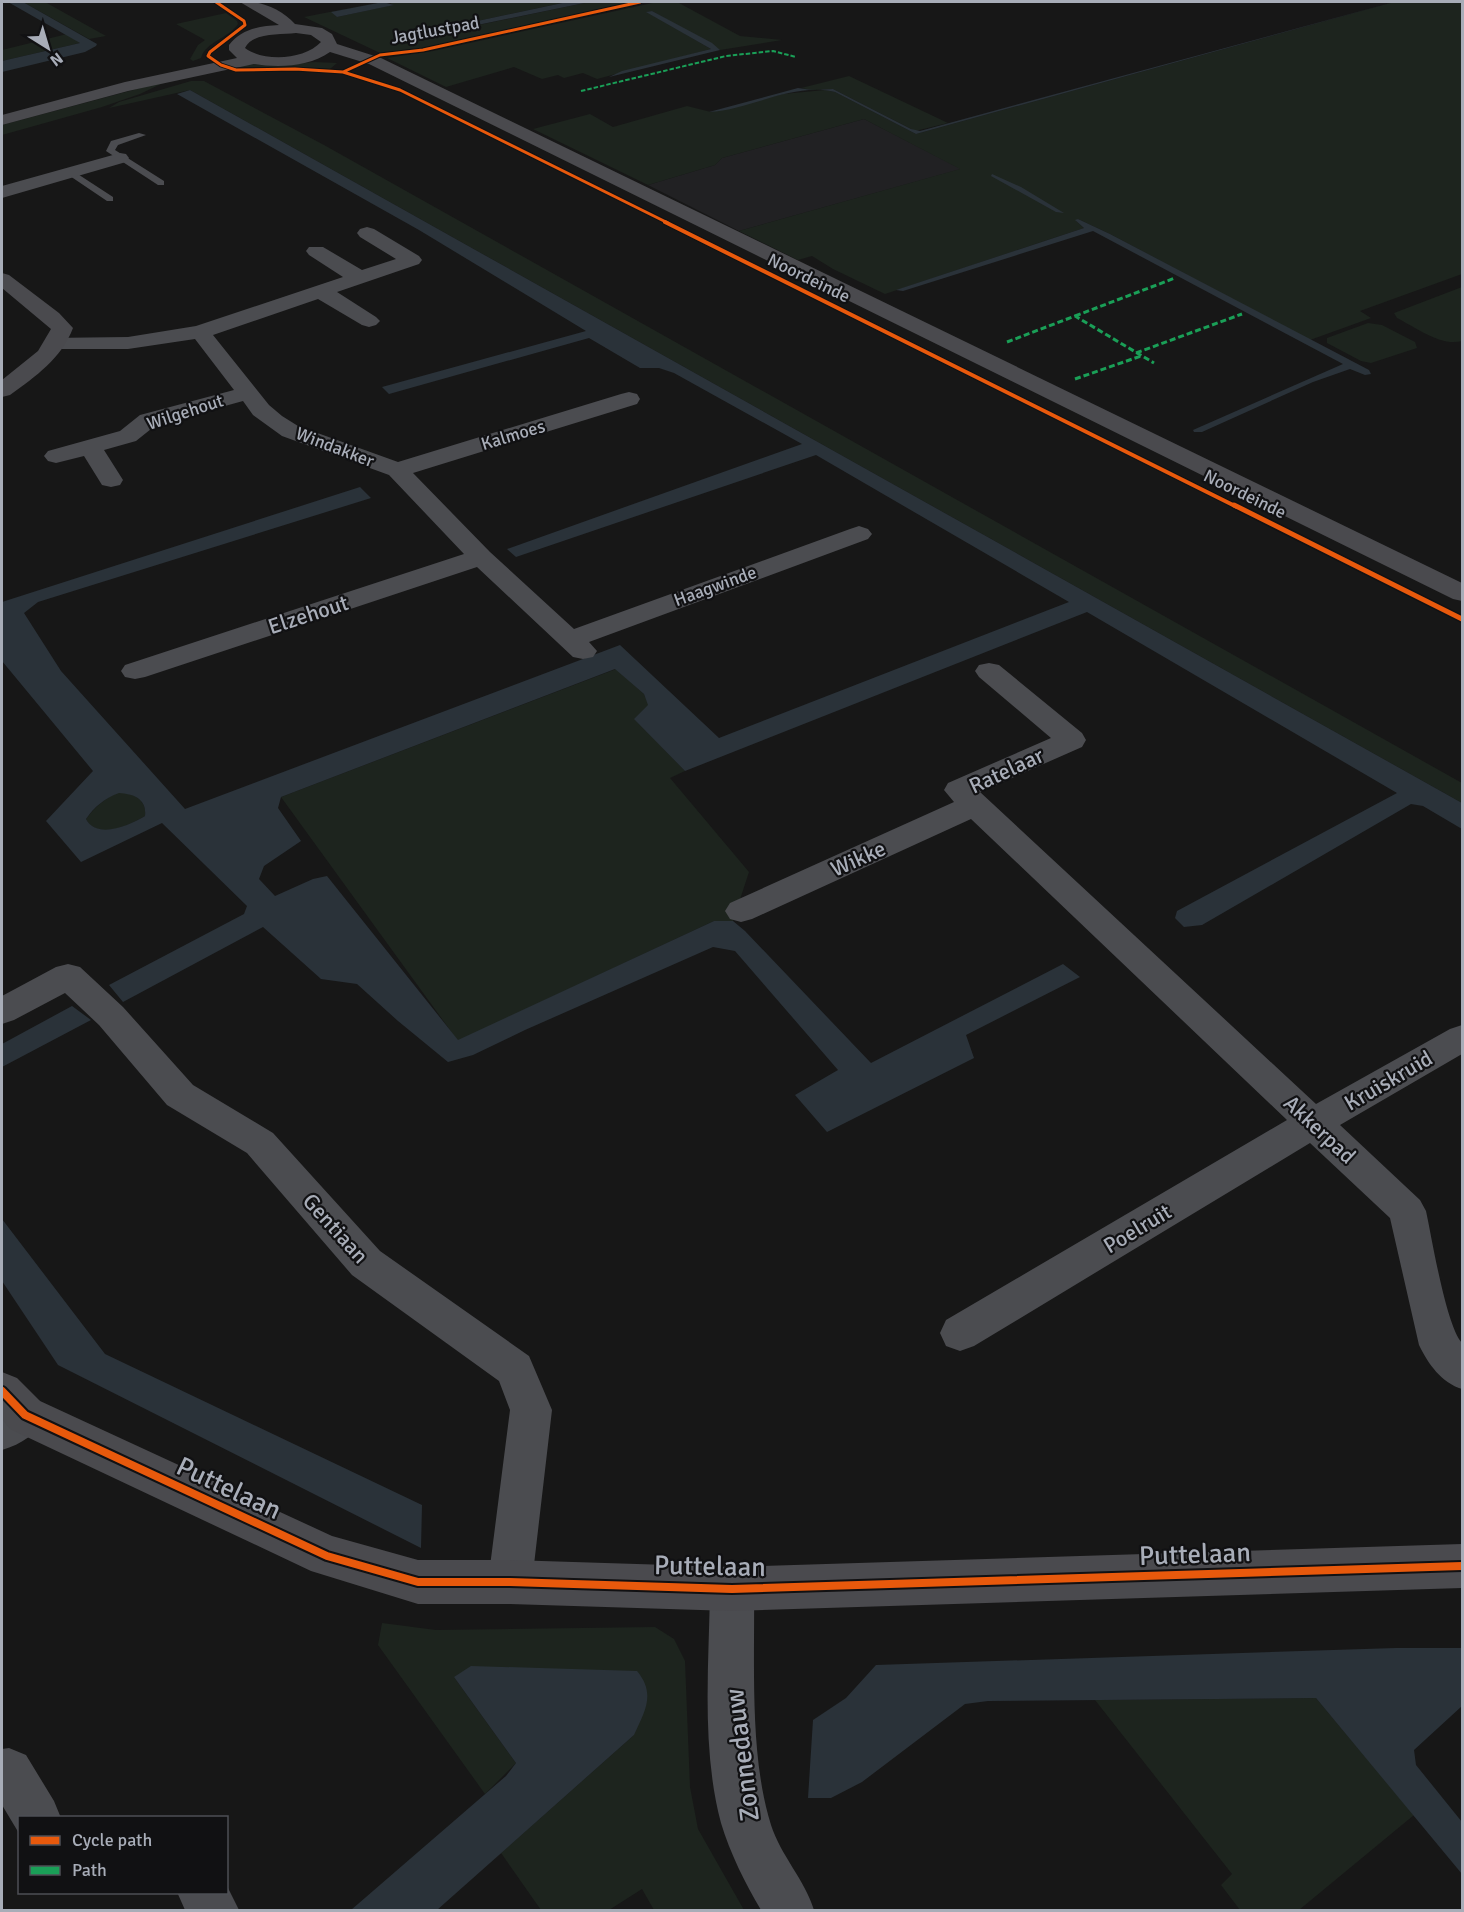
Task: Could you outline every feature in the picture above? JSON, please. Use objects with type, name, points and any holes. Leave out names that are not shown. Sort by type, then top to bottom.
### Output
[{"type":"main road","points":[[250,3],[282,18],[291,29]]},
{"type":"main road","points":[[250,3],[263,23],[264,31]]},
{"type":"main road","points":[[237,50],[237,45],[242,40],[264,31],[291,29]]},
{"type":"main road","name":"Noordeinde","points":[[291,29],[322,34],[329,39],[328,46],[375,61],[1462,593]]},
{"type":"main road","points":[[237,50],[242,55],[253,59],[280,61],[309,56],[328,46]]},
{"type":"main road","points":[[125,87],[237,50]]},
{"type":"main road","name":"Noordeinde","points":[[309,56],[364,66],[416,83]]},
{"type":"main road","points":[[2,120],[125,87],[253,59]]},
{"type":"main road","points":[[2,279],[52,317],[62,328],[57,343],[45,357],[2,390]]},
{"type":"main road","name":"Puttelaan","points":[[9,1412],[327,1556],[418,1582],[510,1582],[732,1590],[1462,1566]]},
{"type":"street","points":[[2,192],[120,158]]},
{"type":"street","points":[[57,343],[128,343],[200,332],[412,260],[367,233]]},
{"type":"street","points":[[316,251],[360,278]]},
{"type":"street","points":[[320,291],[369,321]]},
{"type":"street","name":"Windakker","points":[[200,332],[248,393],[274,421],[290,431],[397,470],[481,557],[577,645]]},
{"type":"street","name":"Wilgehout","points":[[56,456],[128,436],[148,420],[248,393]]},
{"type":"street","name":"Kalmoes","points":[[397,470],[629,399]]},
{"type":"street","points":[[90,447],[111,480]]},
{"type":"street","name":"Haagwinde","points":[[577,645],[859,534]]},
{"type":"street","name":"Elzehout","points":[[135,671],[481,557]]},
{"type":"street","name":"Ratelaar","points":[[989,671],[1072,740],[959,790],[1107,928]]},
{"type":"street","name":"Wikke","points":[[741,911],[975,805]]},
{"type":"street","name":"Akkerpad","points":[[1107,928],[1407,1211],[1439,1345],[1462,1371]]},
{"type":"street","name":"Gentiaan","points":[[2,1011],[68,976],[98,1004],[180,1095],[260,1143],[366,1263],[515,1369],[531,1410],[510,1582]]},
{"type":"street","name":"Kruiskruid","points":[[1313,1123],[1462,1038]]},
{"type":"street","name":"Poelruit","points":[[960,1334],[1313,1123]]},
{"type":"street","name":"Zonnedauw","points":[[732,1590],[735,1741],[743,1812],[762,1864],[789,1911]]},
{"type":"street","points":[[2,1773],[9,1772],[36,1816]]},
{"type":"street","points":[[203,1894],[214,1911]]},
{"type":"lane","points":[[142,135],[114,143],[110,151],[161,183]]},
{"type":"lane","points":[[70,172],[110,199]]},
{"type":"shaded area","points":[[8,2],[23,2],[97,44],[85,52],[2,72],[2,61],[80,43]]},
{"type":"shaded area","points":[[23,2],[45,2],[106,36],[89,39]]},
{"type":"shaded area","points":[[381,2],[332,12],[337,17],[393,5],[389,2],[567,2],[454,26],[474,26],[589,2],[632,2],[418,49],[380,53],[304,17]]},
{"type":"shaded area","points":[[383,2],[394,5],[337,17],[331,12]]},
{"type":"shaded area","points":[[567,2],[589,2],[458,29],[454,26]]},
{"type":"shaded area","points":[[657,2],[691,2],[679,3],[740,36],[782,40],[720,50],[652,11],[647,12],[711,49],[597,79],[583,73],[564,78],[558,75],[542,79],[514,67],[446,87],[387,58],[433,51]]},
{"type":"shaded area","points":[[1394,2],[1462,2],[1462,274],[1360,311],[1371,318],[1310,340],[1078,219],[1076,221],[1084,228],[885,294],[833,269],[812,256],[798,260],[739,231],[960,169],[864,119],[722,158],[715,165],[648,185],[533,129],[590,114],[613,127],[687,106],[711,112],[783,94],[825,90],[835,92],[916,134]]},
{"type":"shaded area","points":[[1394,2],[916,134],[835,92],[819,90],[787,93],[740,107],[709,112],[798,88],[833,89],[911,129],[920,131]]},
{"type":"shaded area","points":[[652,11],[712,43],[720,50],[609,77],[622,71],[711,49],[646,12]]},
{"type":"shaded area","points":[[226,13],[238,24],[207,48],[201,58],[193,61],[190,59],[198,45],[205,40],[176,24]]},
{"type":"shaded area","points":[[67,34],[80,43],[2,61],[2,50]]},
{"type":"shaded area","points":[[337,63],[330,69],[236,67],[246,64],[277,65]]},
{"type":"shaded area","points":[[849,76],[948,123],[915,131],[833,89],[801,88]]},
{"type":"shaded area","points":[[167,81],[140,94],[102,107],[2,135],[2,125]]},
{"type":"shaded area","points":[[191,81],[204,81],[324,145],[1462,783],[1462,803],[190,90],[109,108],[119,102]]},
{"type":"shaded area","points":[[190,90],[1462,803],[1462,829],[1423,806],[1411,804],[1202,925],[1184,927],[1175,918],[1177,911],[1397,793],[1087,612],[685,771],[634,719],[648,705],[644,694],[615,669],[281,797],[278,808],[301,841],[264,866],[259,879],[275,896],[313,879],[327,876],[458,1040],[714,921],[733,921],[745,931],[871,1063],[1063,964],[1080,977],[966,1035],[974,1058],[827,1132],[795,1095],[838,1070],[735,951],[713,947],[473,1055],[448,1062],[357,984],[321,979],[263,927],[123,1002],[109,985],[244,914],[247,906],[162,823],[81,862],[46,821],[93,771],[2,661],[2,602],[360,487],[371,498],[38,602],[24,613],[61,671],[185,809],[620,645],[719,738],[1069,602],[816,455],[516,557],[507,549],[802,444],[674,373],[659,368],[640,368],[589,338],[389,394],[382,387],[586,331],[419,230],[177,94]],"holes":[[[119,793],[134,796],[142,802],[145,816],[123,826],[106,830],[98,829],[86,819],[105,800]]]},
{"type":"shaded area","points":[[864,119],[961,169],[739,231],[648,185],[715,165],[722,158]]},
{"type":"shaded area","points":[[992,174],[1021,187],[1064,213],[1056,212],[991,176]]},
{"type":"shaded area","points":[[1078,219],[1369,370],[1371,374],[1365,375],[1350,369],[1313,382],[1202,432],[1194,432],[1193,430],[1343,364],[1093,231],[903,291],[896,290],[1084,228],[1075,220]]},
{"type":"shaded area","points":[[1462,287],[1462,341],[1437,339],[1397,318],[1394,313]]},
{"type":"shaded area","points":[[1368,323],[1382,325],[1415,342],[1417,348],[1371,363],[1361,361],[1327,343],[1327,338]]},
{"type":"shaded area","points":[[616,669],[644,694],[649,705],[635,719],[685,771],[670,778],[749,872],[733,921],[714,921],[458,1041],[281,797]]},
{"type":"shaded area","points":[[119,792],[130,794],[142,801],[145,816],[114,829],[98,829],[91,826],[86,819],[89,815],[105,800]]},
{"type":"shaded area","points":[[72,1006],[91,1020],[2,1067],[2,1044]]},
{"type":"shaded area","points":[[2,1219],[105,1354],[422,1505],[421,1548],[58,1365],[2,1281]]},
{"type":"shaded area","points":[[382,1623],[436,1630],[655,1627],[674,1639],[685,1661],[690,1787],[698,1829],[744,1910],[654,1910],[642,1889],[609,1910],[541,1910],[501,1853],[634,1735],[454,1677],[516,1763],[485,1794],[378,1645]]},
{"type":"shaded area","points":[[1396,1648],[1462,1648],[1462,1706],[1414,1750],[1416,1765],[1462,1822],[1462,1874],[1316,1698],[988,1701],[965,1704],[862,1782],[831,1798],[808,1798],[813,1720],[846,1698],[876,1665]]},
{"type":"shaded area","points":[[471,1666],[637,1671],[646,1687],[647,1703],[634,1735],[437,1910],[351,1910],[506,1776],[516,1763],[454,1677]]},
{"type":"shaded area","points":[[1316,1698],[1414,1815],[1299,1910],[1240,1910],[1221,1885],[1232,1874],[1095,1700]]},
{"type":"marked path","points":[[581,91],[726,56],[773,51],[796,57]]},
{"type":"marked path","points":[[1075,316],[1175,278]]},
{"type":"marked path","points":[[1136,353],[1242,314]]},
{"type":"marked path","points":[[1007,342],[1075,316],[1154,363]]},
{"type":"marked path","points":[[1075,379],[1141,356]]},
{"type":"cycle path","points":[[216,2],[244,21],[245,25],[210,52],[208,56],[221,65],[236,70],[295,69],[343,72],[400,90],[1462,619]]},
{"type":"cycle path","name":"Jagtlustpad","points":[[343,72],[380,55],[423,50],[640,2]]},
{"type":"cycle path","points":[[2,1391],[25,1415],[327,1556],[418,1582],[510,1582],[732,1589],[1462,1566]]}]
